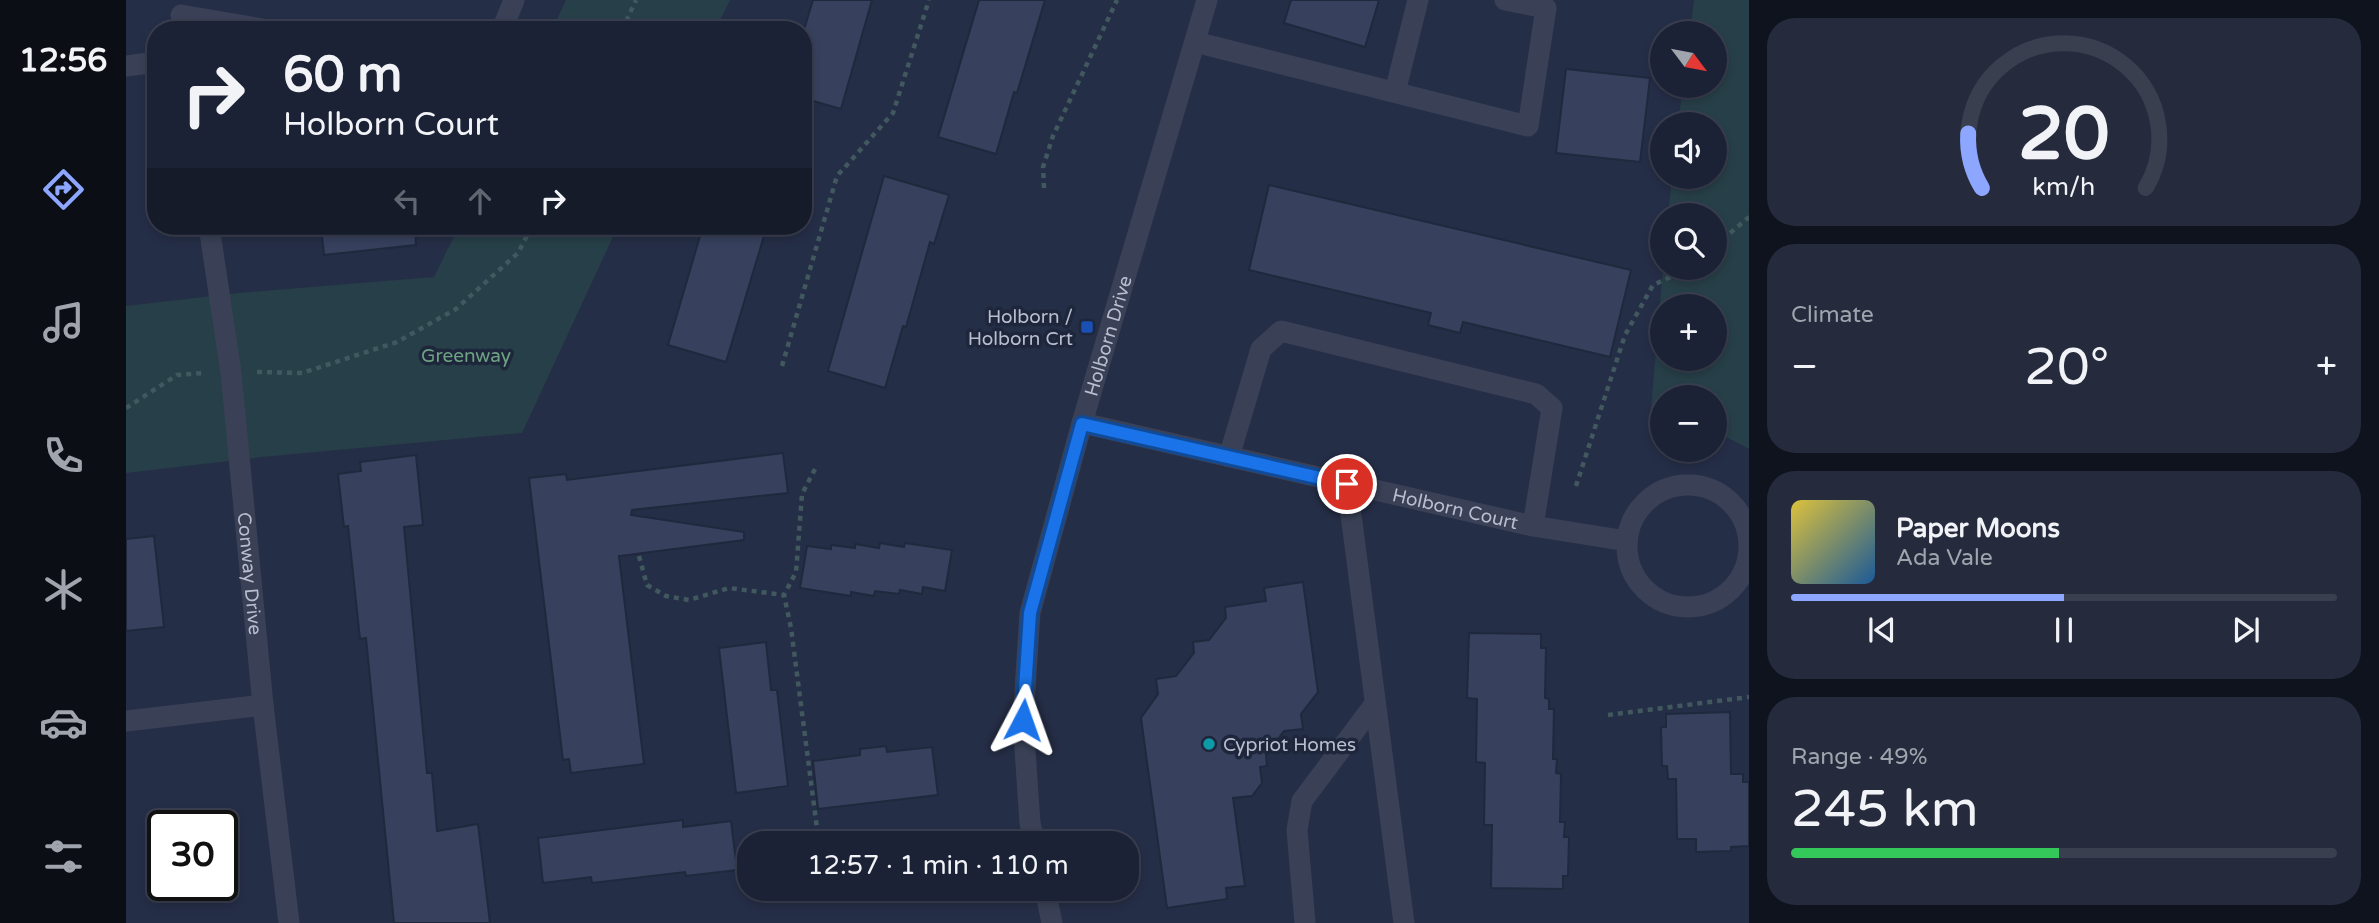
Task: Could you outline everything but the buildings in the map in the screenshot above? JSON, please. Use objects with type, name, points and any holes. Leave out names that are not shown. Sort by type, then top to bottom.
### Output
[{"type":"street","points":[[506,21],[514,0]]},
{"type":"street","name":"Holborn Drive","points":[[1032,831],[1023,720],[1030,613],[1082,424],[1207,0]]},
{"type":"street","points":[[1395,92],[1418,0]]},
{"type":"street","points":[[1195,42],[1528,126],[1546,8],[1505,0]]},
{"type":"street","points":[[181,15],[216,21]]},
{"type":"street","points":[[126,66],[147,63]]},
{"type":"street","name":"Conway Drive","points":[[210,235],[231,373],[263,705],[289,923]]},
{"type":"street","points":[[1229,457],[1261,349],[1281,331],[1536,394],[1552,408],[1533,526]]},
{"type":"street","name":"Holborn Court","points":[[1082,424],[1533,526],[1627,541]]},
{"type":"street","points":[[1347,484],[1404,923]]},
{"type":"street","points":[[1689,484],[1722,494],[1737,509],[1748,528],[1749,555],[1739,581],[1724,596],[1699,606],[1678,606],[1659,600],[1643,587],[1629,562],[1627,541],[1632,521],[1644,503],[1668,488],[1689,484]]},
{"type":"street","points":[[126,721],[263,705]]},
{"type":"street","points":[[1305,923],[1297,830],[1302,801],[1374,705]]},
{"type":"street","points":[[1047,901],[1052,923]]},
{"type":"path","points":[[626,21],[636,0]]},
{"type":"path","points":[[782,366],[837,176],[893,113],[929,0]]},
{"type":"path","points":[[1044,188],[1043,167],[1053,136],[1117,0]]},
{"type":"path","points":[[1727,236],[1749,217]]},
{"type":"path","points":[[253,372],[302,373],[397,342],[456,309],[518,253],[527,235]]},
{"type":"path","points":[[1576,486],[1625,335],[1653,285],[1664,280]]},
{"type":"path","points":[[126,408],[177,376],[207,373]]},
{"type":"path","points":[[815,469],[802,494],[796,572],[784,595],[791,628],[817,831]]},
{"type":"path","points":[[639,556],[647,585],[666,596],[689,600],[729,588],[784,595]]},
{"type":"path","points":[[1608,715],[1749,697]]},
{"type":"green space","points":[[566,0],[730,0],[720,21],[556,21]]},
{"type":"green space","points":[[1694,0],[1749,0],[1749,449],[1727,437],[1727,385],[1653,385],[1654,371],[1727,371],[1727,294],[1661,294],[1662,280],[1727,280],[1727,203],[1669,203],[1671,189],[1727,189],[1727,112],[1680,112],[1681,98],[1727,98],[1727,21],[1691,21]]},
{"type":"green space","name":"Greenway","points":[[455,235],[614,235],[522,433],[262,457],[126,473],[126,306],[239,293],[434,277]]},
{"type":"place","name":"Holborn / Holborn Crt","points":[[1087,327]]},
{"type":"place","name":"Cypriot Homes","points":[[1209,744]]},
{"type":"route","points":[[1023,720],[1030,613],[1082,424],[1347,484]]}]
